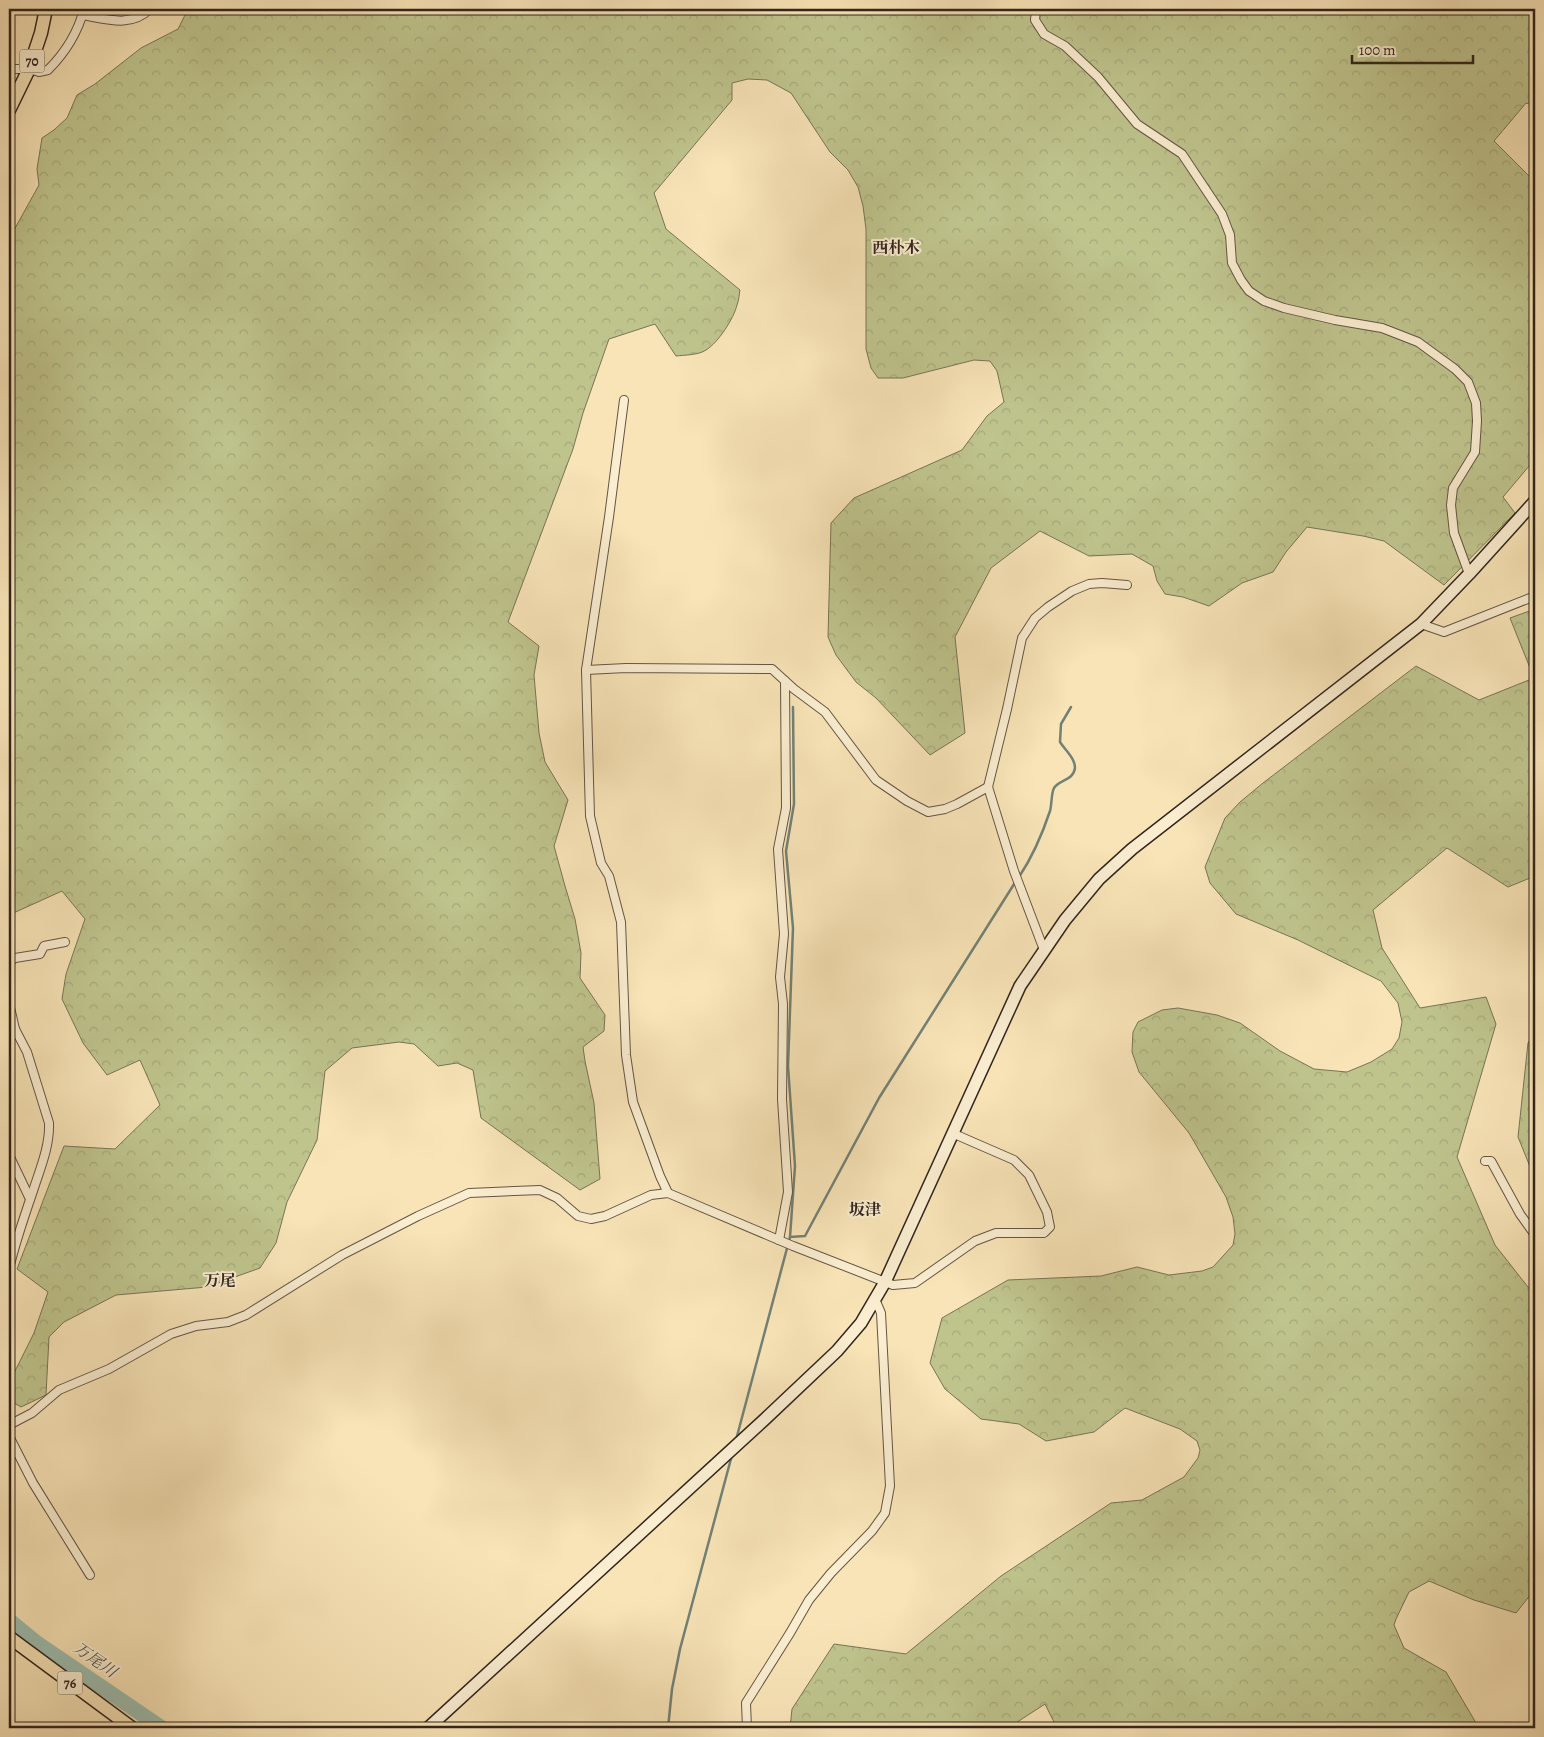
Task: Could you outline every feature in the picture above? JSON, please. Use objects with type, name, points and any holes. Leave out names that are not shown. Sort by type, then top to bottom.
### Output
[{"type":"main road","name":"70","points":[[9,110],[29,69],[41,33],[46,9]]},
{"type":"main road","name":"76","points":[[9,1637],[132,1728]]},
{"type":"street","points":[[9,68],[29,69],[39,72],[48,70],[73,39],[83,12],[125,21],[136,19],[150,9]]},
{"type":"street","points":[[1036,9],[1035,20],[1044,34],[1065,46],[1098,77],[1137,124],[1182,154],[1222,214],[1230,235],[1232,264],[1248,291],[1264,301],[1284,308],[1335,320],[1382,328],[1418,342],[1455,368],[1468,382],[1476,403],[1475,452],[1453,488],[1451,505],[1454,533],[1469,574]]},
{"type":"street","points":[[624,400],[586,670],[590,816],[601,863],[609,876],[621,922],[626,1055],[633,1102],[668,1193]]},
{"type":"street","points":[[428,1728],[740,1442],[837,1351],[861,1323],[885,1282],[1020,986],[1065,920],[1099,879],[1132,849],[1421,624],[1535,501]]},
{"type":"street","points":[[1044,950],[1014,871],[988,787],[1006,717],[1022,638],[1035,618],[1072,591],[1089,584],[1127,585]]},
{"type":"street","points":[[1421,624],[1444,632],[1535,596]]},
{"type":"street","points":[[586,670],[626,668],[772,668],[794,689],[825,712],[876,780],[907,802],[928,812],[945,809],[988,787]]},
{"type":"street","points":[[781,1241],[788,1192],[782,1099],[783,1004],[780,977],[784,934],[778,849],[786,808],[785,681]]},
{"type":"street","points":[[9,962],[14,958],[40,954],[44,946],[65,942]]},
{"type":"street","points":[[9,1003],[12,1028],[27,1052],[49,1123],[50,1132],[47,1149],[16,1242],[9,1270]]},
{"type":"street","points":[[9,1425],[32,1413],[59,1390],[109,1369],[171,1334],[196,1326],[228,1322],[246,1315],[342,1255],[418,1216],[469,1193],[540,1190],[557,1198],[578,1216],[591,1219],[605,1216],[652,1195],[668,1193],[793,1246],[893,1285],[915,1283],[975,1241],[996,1233],[1044,1233],[1050,1227],[1047,1212],[1029,1175],[1014,1160],[952,1133]]},
{"type":"street","points":[[9,1156],[30,1199]]},
{"type":"street","points":[[1485,1162],[1491,1162],[1520,1214],[1535,1234]]},
{"type":"street","points":[[747,1728],[746,1703],[809,1600],[831,1573],[872,1531],[885,1513],[890,1478],[881,1313],[875,1299]]},
{"type":"street","points":[[9,1436],[33,1483],[90,1575]]},
{"type":"green space","points":[[188,9],[1535,9],[1535,106],[1526,103],[1494,141],[1535,182],[1535,459],[1503,497],[1515,513],[1444,585],[1384,541],[1307,527],[1286,552],[1273,572],[1242,583],[1209,606],[1183,597],[1165,594],[1157,581],[1153,566],[1132,554],[1089,556],[1040,531],[991,568],[955,637],[965,733],[930,755],[876,698],[856,682],[836,655],[828,637],[831,523],[854,498],[962,450],[987,416],[1004,402],[997,371],[990,361],[974,360],[903,378],[878,378],[871,368],[866,349],[866,229],[858,187],[848,170],[830,152],[791,93],[767,80],[748,79],[732,83],[732,100],[654,193],[666,229],[740,290],[733,317],[711,347],[696,354],[676,356],[655,324],[609,339],[583,413],[573,449],[508,622],[539,646],[534,675],[539,733],[545,762],[568,800],[554,846],[575,919],[581,953],[580,978],[605,1015],[604,1031],[583,1047],[594,1103],[600,1179],[580,1190],[481,1118],[473,1070],[457,1063],[438,1066],[414,1044],[399,1042],[352,1048],[325,1071],[317,1140],[287,1202],[276,1243],[260,1268],[207,1287],[116,1295],[64,1322],[49,1337],[46,1395],[21,1407],[9,1400],[9,1383],[34,1333],[48,1292],[17,1269],[64,1146],[115,1149],[160,1105],[140,1060],[107,1075],[83,1043],[62,999],[66,974],[85,919],[62,891],[9,915],[9,239],[39,185],[37,169],[42,138],[67,118],[77,95],[95,84],[141,48],[178,29]]},
{"type":"green space","points":[[1535,609],[1535,876],[1508,887],[1447,848],[1373,910],[1382,948],[1420,1008],[1486,997],[1496,1024],[1457,1157],[1495,1245],[1535,1296],[1535,1589],[1516,1613],[1474,1600],[1429,1581],[1409,1592],[1394,1625],[1404,1648],[1446,1672],[1479,1728],[1057,1728],[1045,1704],[1008,1728],[790,1728],[792,1709],[834,1644],[906,1654],[1001,1576],[1111,1503],[1142,1500],[1184,1477],[1198,1458],[1200,1450],[1197,1441],[1180,1429],[1125,1408],[1094,1432],[1046,1441],[1019,1424],[981,1419],[945,1389],[930,1363],[942,1318],[1008,1280],[1101,1276],[1137,1267],[1169,1275],[1202,1271],[1213,1267],[1233,1245],[1235,1234],[1233,1217],[1226,1197],[1189,1133],[1139,1072],[1132,1052],[1133,1032],[1138,1022],[1162,1010],[1178,1008],[1217,1015],[1240,1023],[1280,1051],[1314,1069],[1347,1072],[1371,1062],[1392,1049],[1399,1038],[1402,1022],[1398,1003],[1381,981],[1298,940],[1236,914],[1210,883],[1205,867],[1225,818],[1240,802],[1263,783],[1416,666],[1479,700],[1534,678],[1510,618]]},
{"type":"green space","points":[[1535,1031],[1535,1179],[1518,1137],[1528,1043]]},
{"type":"waterway","points":[[736,1440],[790,1237],[795,1166],[788,1066],[793,928],[786,851],[794,804],[793,707]]},
{"type":"waterway","points":[[1019,877],[1033,853],[1044,828],[1050,811],[1054,788],[1069,778],[1074,772],[1075,764],[1060,742],[1061,724],[1071,707]]},
{"type":"waterway","points":[[790,1237],[805,1236],[879,1098],[1016,881]]},
{"type":"waterway","points":[[668,1728],[672,1689],[680,1649],[732,1455]]},
{"type":"waterway","name":"万尾川","points":[[9,1620],[37,1643],[162,1728]]},
{"type":"district","name":"西朴木","points":[[896,248]]},
{"type":"district","name":"坂津","points":[[865,1210]]},
{"type":"district","name":"万尾","points":[[220,1281]]}]
